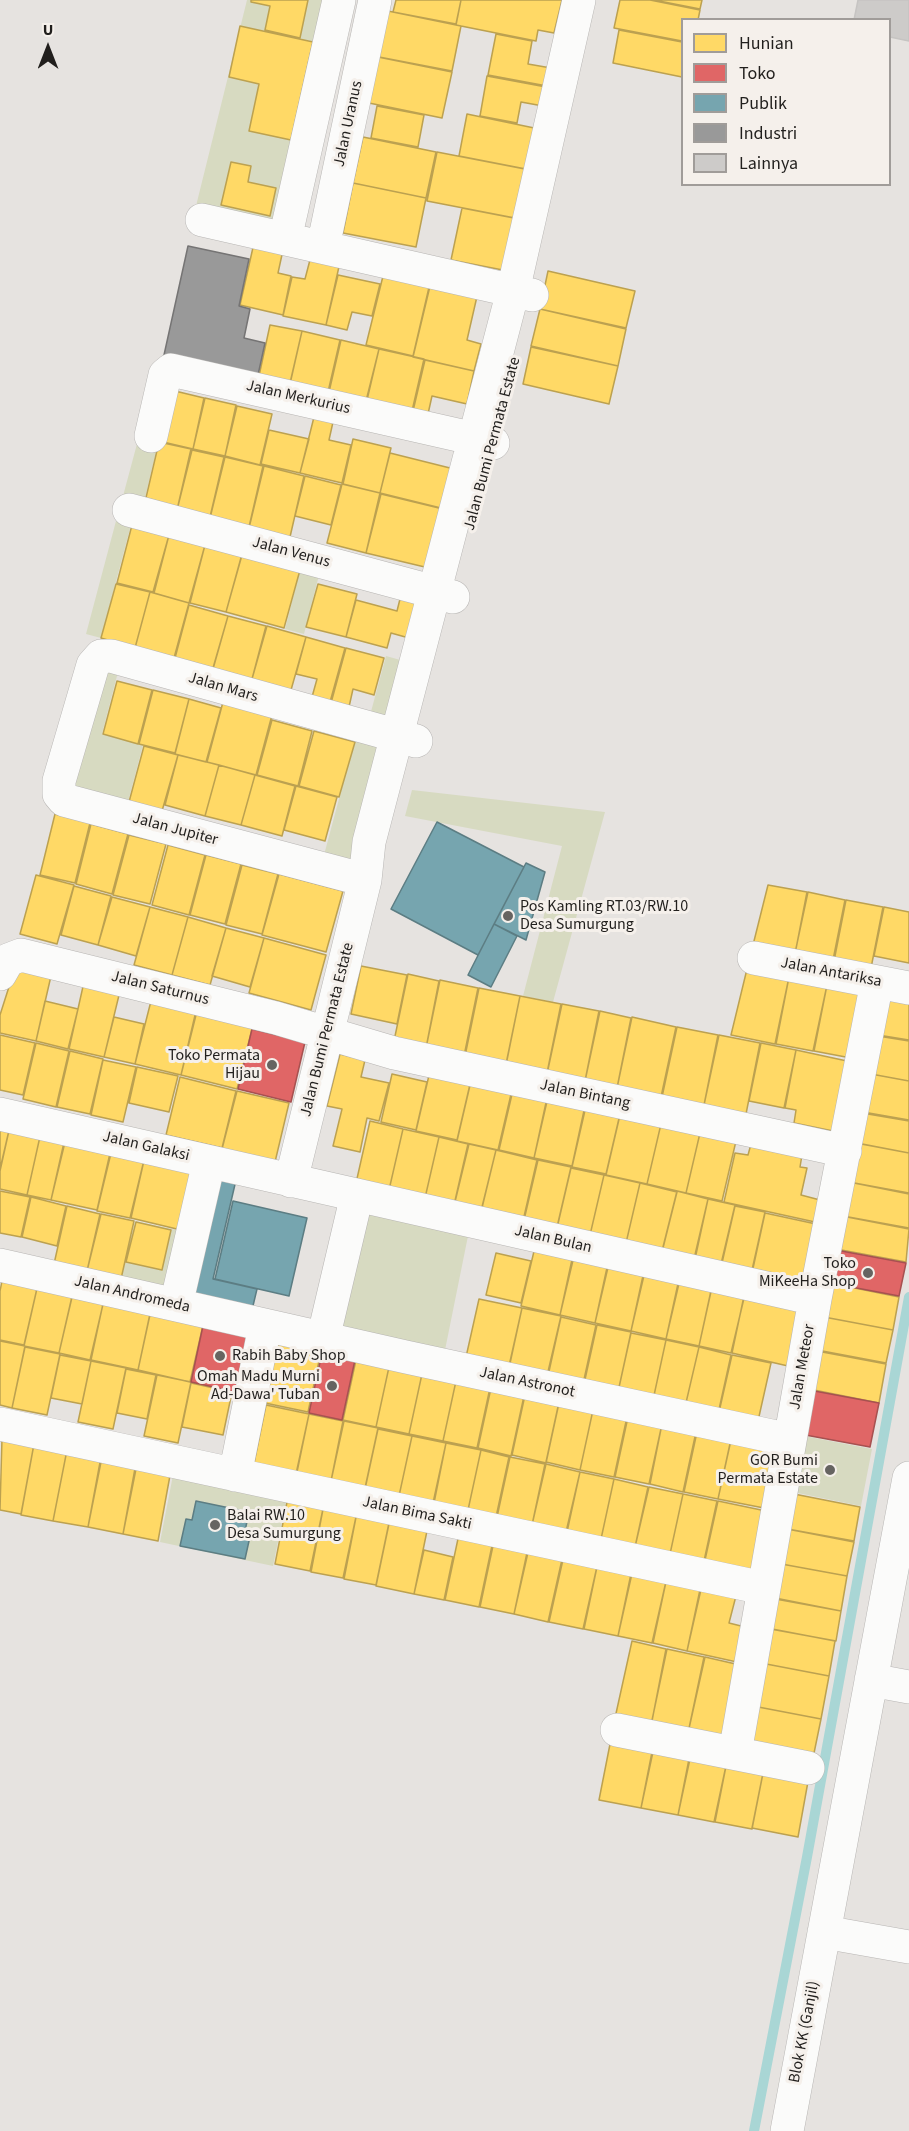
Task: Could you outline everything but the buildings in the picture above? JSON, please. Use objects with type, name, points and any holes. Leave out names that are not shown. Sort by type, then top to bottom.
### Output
[{"type":"street","points":[[285,239],[339,0]]},
{"type":"street","name":"Jalan Uranus","points":[[323,248],[375,0]]},
{"type":"street","name":"Jalan Bumi Permata Estate","points":[[570,93],[579,0]]},
{"type":"street","name":"Jalan Bumi Permata Estate","points":[[291,1181],[365,880],[369,842],[406,739],[523,293],[570,93],[600,0]]},
{"type":"street","points":[[202,220],[523,293]]},
{"type":"street","name":"Jalan Merkurius","points":[[151,436],[165,375],[171,370],[484,441]]},
{"type":"street","name":"Jalan Venus","points":[[129,510],[444,594]]},
{"type":"street","name":"Jalan Mars","points":[[76,723],[93,665],[97,658],[105,656],[406,739]]},
{"type":"street","name":"Jalan Jupiter","points":[[76,723],[59,781],[59,794],[64,800],[365,880]]},
{"type":"street","name":"Jalan Saturnus","points":[[0,974],[8,960],[21,955],[328,1032]]},
{"type":"street","name":"Jalan Antariksa","points":[[754,958],[909,988]]},
{"type":"street","name":"Jalan Meteor","points":[[735,1753],[815,1299],[877,982]]},
{"type":"street","name":"Jalan Bintang","points":[[328,1032],[394,1053],[844,1151]]},
{"type":"street","name":"Jalan Galaksi","points":[[0,1114],[291,1181]]},
{"type":"street","points":[[176,1305],[209,1162]]},
{"type":"street","name":"Jalan Bulan","points":[[291,1181],[815,1299]]},
{"type":"street","points":[[323,1338],[357,1195]]},
{"type":"street","name":"Jalan Andromeda","points":[[0,1265],[265,1326]]},
{"type":"street","points":[[235,1475],[265,1326]]},
{"type":"street","name":"Jalan Astronot","points":[[265,1326],[790,1440]]},
{"type":"street","name":"Jalan Bima Sakti","points":[[0,1424],[763,1588]]},
{"type":"street","name":"Blok KK (Ganjil)","points":[[787,2131],[909,1478]]},
{"type":"street","points":[[871,1680],[909,1687]]},
{"type":"street","points":[[617,1730],[808,1768]]},
{"type":"street","points":[[824,1932],[909,1947]]},
{"type":"green space","points":[[247,0],[327,0],[277,224],[196,206]]},
{"type":"green space","points":[[155,377],[173,381],[144,502],[123,496]]},
{"type":"green space","points":[[116,521],[131,525],[101,638],[86,634]]},
{"type":"green space","points":[[300,570],[319,575],[304,634],[285,629]]},
{"type":"green space","points":[[386,656],[404,661],[387,724],[369,719]]},
{"type":"green space","points":[[101,667],[118,672],[102,734],[143,745],[128,802],[68,786]]},
{"type":"green space","points":[[355,739],[383,747],[351,862],[324,855]]},
{"type":"green space","points":[[412,790],[605,812],[553,1002],[523,996],[562,846],[405,816]]},
{"type":"green space","points":[[363,1207],[469,1231],[444,1355],[334,1331]]},
{"type":"green space","points":[[135,1221],[181,1231],[167,1291],[121,1280]]},
{"type":"green space","name":"GOR Bumi Permata Estate","points":[[799,1435],[872,1449],[861,1506],[788,1491]]},
{"type":"green space","points":[[174,1470],[288,1493],[273,1566],[160,1542]]},
{"type":"waterway","points":[[754,2131],[807,1857],[909,1297]]},
{"type":"place","name":"Pos Kamling RT.03/RW.10 Desa Sumurgung","points":[[508,916]]},
{"type":"place","name":"Toko Permata Hijau","points":[[272,1065]]},
{"type":"place","name":"Toko MiKeeHa Shop","points":[[868,1273]]},
{"type":"place","name":"Rabih Baby Shop","points":[[220,1356]]},
{"type":"place","name":"Omah Madu Murni Ad-Dawa' Tuban","points":[[332,1386]]},
{"type":"place","name":"GOR Bumi Permata Estate","points":[[830,1470]]},
{"type":"place","name":"Balai RW.10 Desa Sumurgung","points":[[215,1525]]}]
